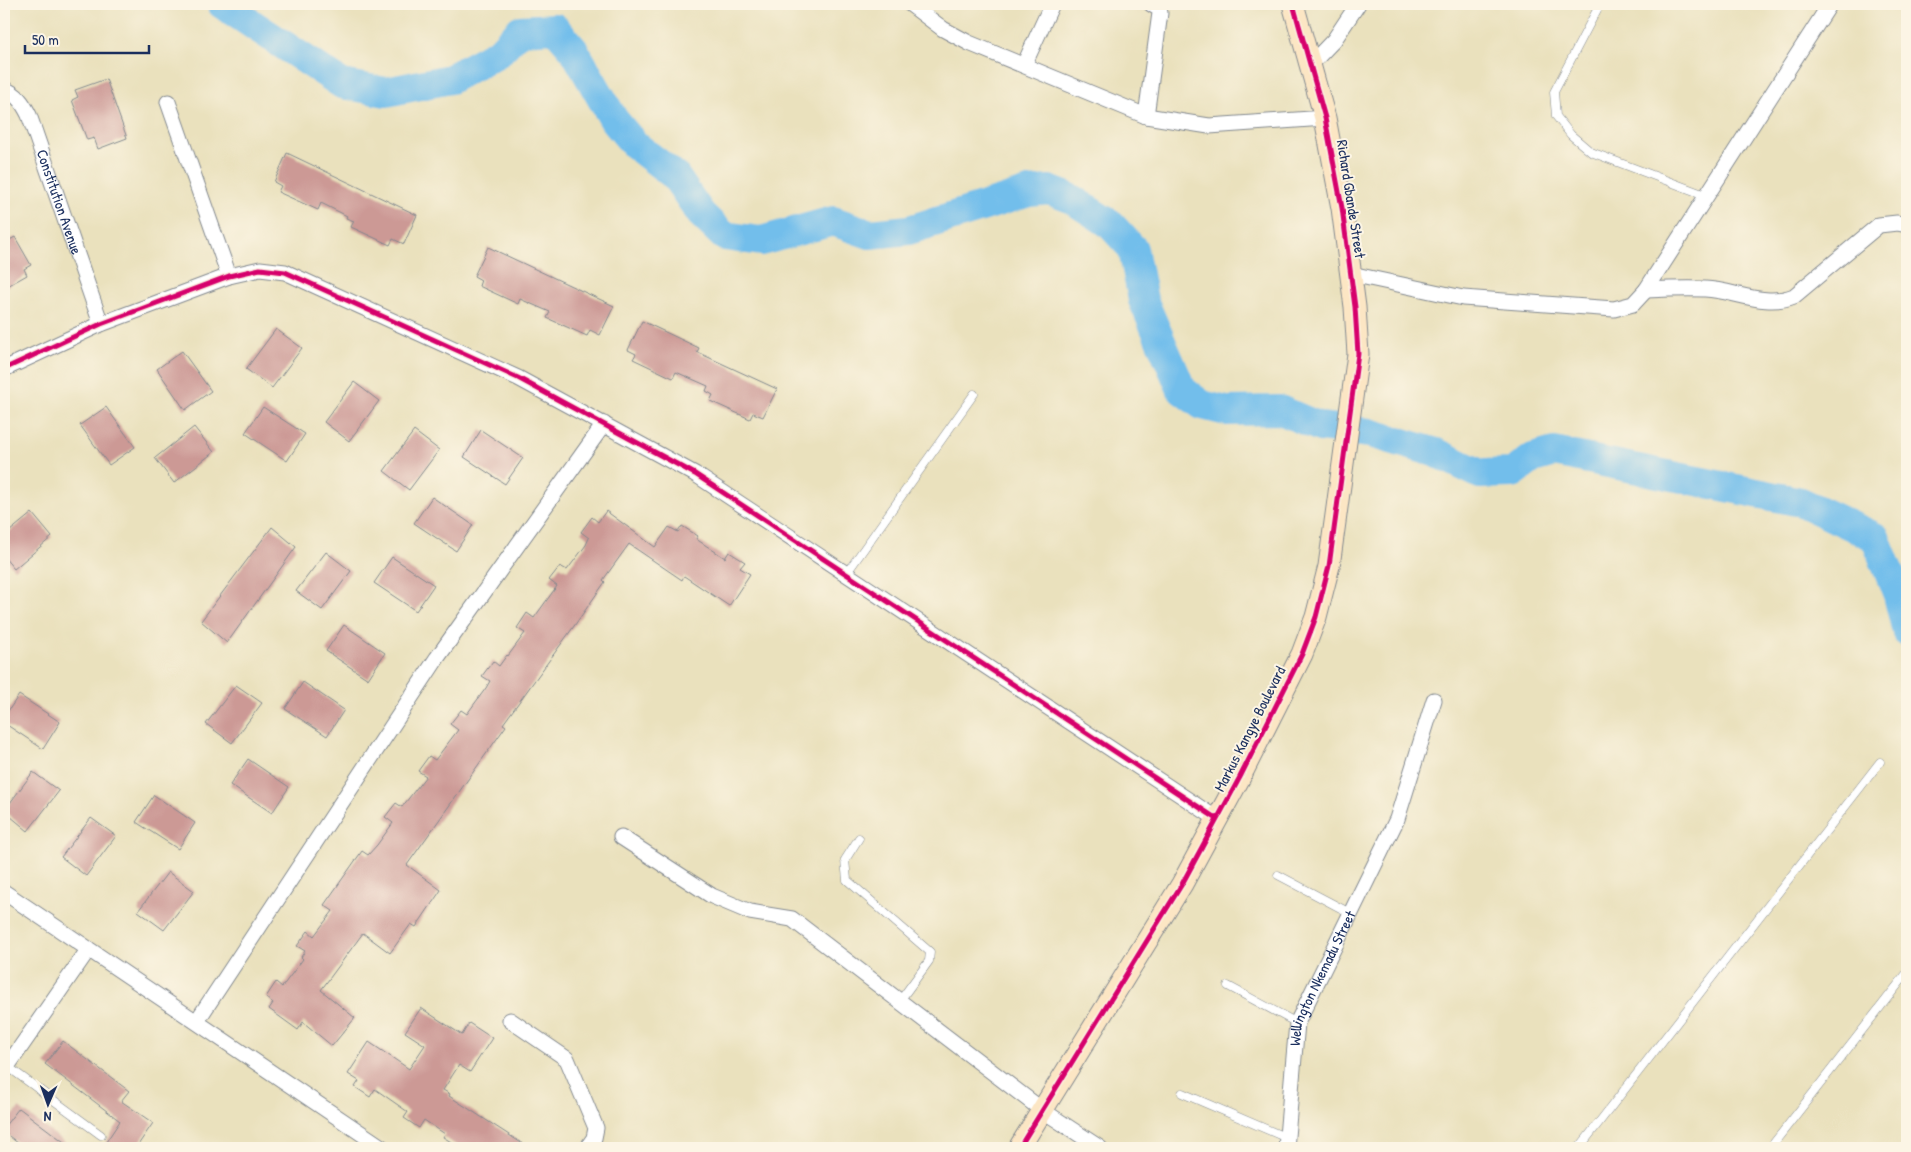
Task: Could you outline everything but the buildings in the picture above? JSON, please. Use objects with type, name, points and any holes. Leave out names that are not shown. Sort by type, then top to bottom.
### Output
[{"type":"street","points":[[910,4],[952,35],[1146,116],[1209,126],[1325,118]]},
{"type":"street","points":[[1024,65],[1052,4]]},
{"type":"street","points":[[1146,116],[1160,14],[1159,9],[1151,4]]},
{"type":"street","name":"Richard Gbande Street","points":[[1293,4],[1325,118],[1342,208],[1351,274],[1358,354],[1344,451]]},
{"type":"street","points":[[1309,66],[1334,40],[1358,4]]},
{"type":"street","points":[[1351,274],[1463,298],[1614,309],[1633,304],[1646,290],[1705,195],[1830,4]]},
{"type":"street","name":"Constitution Avenue","points":[[4,89],[12,92],[20,99],[29,115],[101,324]]},
{"type":"street","points":[[168,102],[230,276]]},
{"type":"street","points":[[1646,290],[1706,289],[1760,299],[1785,299],[1794,296],[1879,225],[1897,223],[1907,225]]},
{"type":"street","points":[[4,369],[101,324],[230,276],[260,270],[286,272],[518,378],[695,474],[1217,820]]},
{"type":"street","points":[[197,1021],[436,658],[604,424]]},
{"type":"street","name":"Markus Kangye Boulevard","points":[[1019,1148],[1182,884],[1302,654],[1316,617],[1329,566],[1344,451]]},
{"type":"street","name":"Wellington Nkemadu Street","points":[[1287,1143],[1297,1023],[1397,819],[1434,700]]},
{"type":"street","points":[[622,837],[712,896],[750,912],[792,919],[1042,1110],[1100,1148]]},
{"type":"street","points":[[4,892],[383,1148]]},
{"type":"street","points":[[5,1068],[88,950]]},
{"type":"street","points":[[510,1020],[567,1059],[596,1128],[594,1138],[586,1148]]},
{"type":"lane","points":[[1600,4],[1554,92],[1556,116],[1571,135],[1591,152],[1705,195]]},
{"type":"lane","points":[[846,574],[974,394]]},
{"type":"lane","points":[[1579,1148],[1880,762]]},
{"type":"lane","points":[[859,838],[845,860],[848,880],[930,952],[929,961],[899,1002]]},
{"type":"lane","points":[[1278,875],[1350,913]]},
{"type":"lane","points":[[1770,1148],[1907,973]]},
{"type":"lane","points":[[1228,986],[1297,1023]]},
{"type":"lane","points":[[5,1068],[101,1135]]},
{"type":"lane","points":[[1182,1093],[1287,1143]]},
{"type":"waterway","points":[[222,4],[342,84],[386,92],[450,79],[499,52],[520,30],[555,28],[574,50],[614,120],[635,145],[675,176],[701,214],[724,236],[761,241],[833,221],[870,234],[909,230],[1029,192],[1049,190],[1070,198],[1110,224],[1133,249],[1143,300],[1182,390],[1202,405],[1226,411],[1280,410],[1320,427],[1370,433],[1437,453],[1480,474],[1513,473],[1533,458],[1554,452],[1801,502],[1875,537],[1898,595],[1907,632]]},
{"type":"cycle path","points":[[1019,1148],[1182,884],[1240,777],[1302,654],[1316,617],[1329,566],[1358,354],[1355,307],[1342,208],[1325,118],[1293,4]]},
{"type":"cycle path","points":[[4,369],[101,324],[229,276],[260,269],[285,272],[518,378],[695,474],[1217,819]]}]
